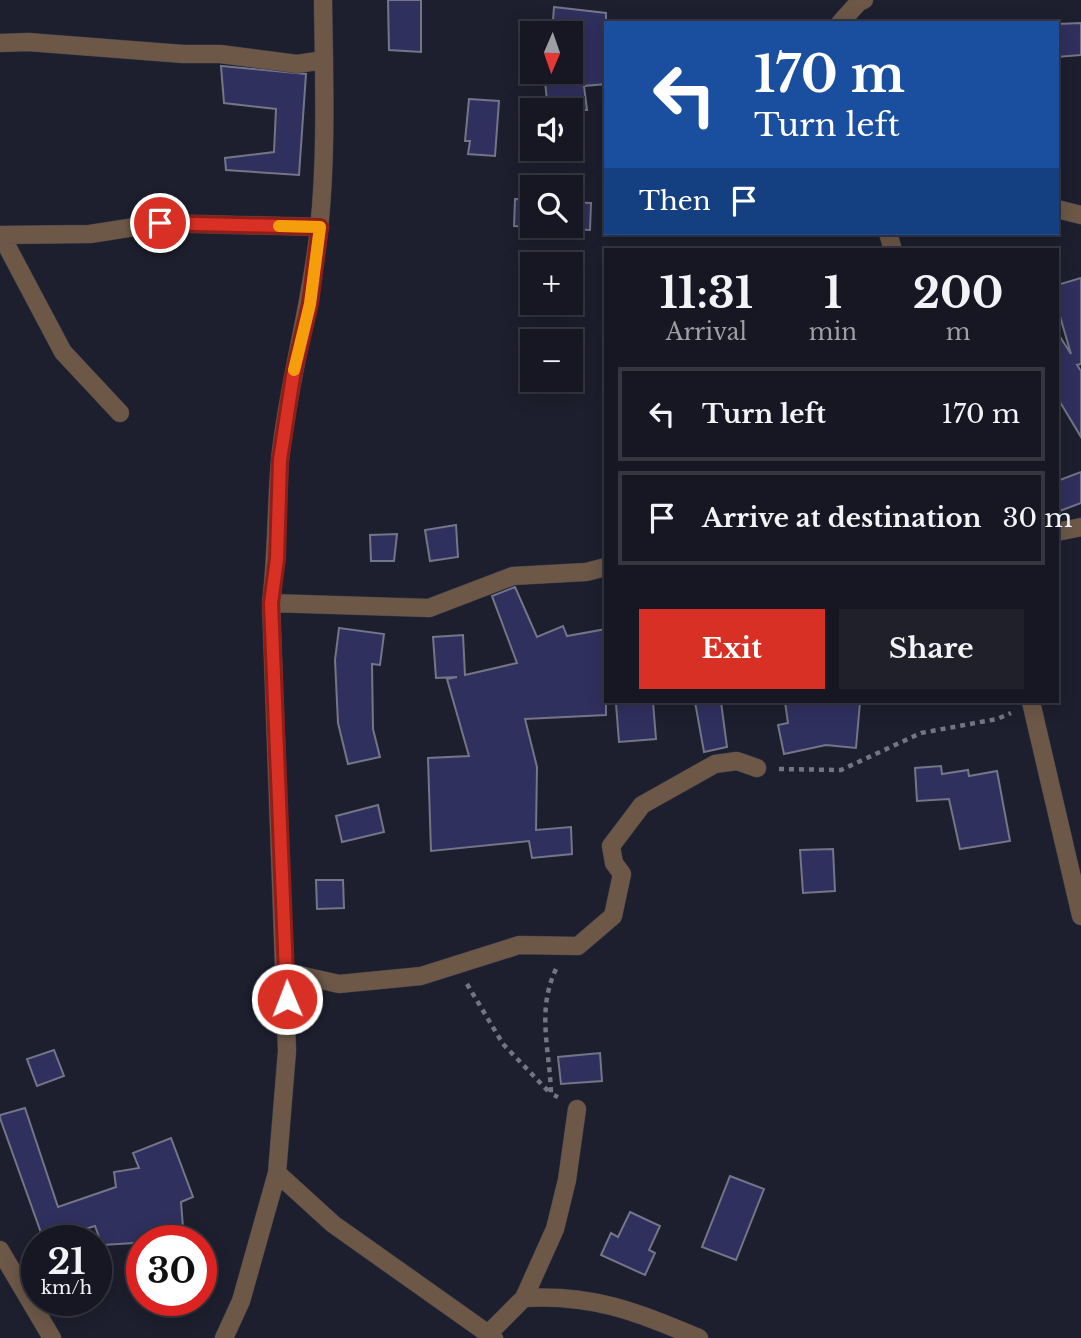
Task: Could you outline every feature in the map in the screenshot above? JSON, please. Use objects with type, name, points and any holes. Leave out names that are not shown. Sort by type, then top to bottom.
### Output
[{"type":"street","points":[[225,1338],[241,1301],[277,1173],[287,1051],[271,603],[277,559],[280,460],[293,376],[310,304],[320,227],[323,0]]},
{"type":"street","points":[[842,21],[864,0]]},
{"type":"street","points":[[0,43],[28,42],[183,54],[220,54],[297,64],[324,60]]},
{"type":"street","points":[[1059,210],[1081,215]]},
{"type":"street","points":[[120,413],[63,352],[1,235],[90,234],[160,223],[320,227]]},
{"type":"street","points":[[1059,532],[1081,527]]},
{"type":"street","points":[[271,603],[429,608],[513,576],[586,572],[604,568]]},
{"type":"street","points":[[1032,703],[1081,916]]},
{"type":"street","points":[[286,972],[339,984],[421,976],[519,945],[578,946],[613,915],[622,874],[614,863],[611,846],[642,805],[715,764],[737,761],[757,768]]},
{"type":"street","points":[[277,1173],[333,1224],[395,1270],[492,1335],[524,1298],[555,1229],[568,1180],[577,1109]]},
{"type":"street","points":[[0,1250],[52,1338]]},
{"type":"street","points":[[524,1298],[565,1295],[635,1311],[699,1338]]},
{"type":"path","points":[[757,768],[841,770],[920,733],[997,719],[1032,703]]},
{"type":"path","points":[[551,1094],[543,1011],[549,984],[556,969],[578,946]]},
{"type":"path","points":[[457,964],[503,1044],[551,1094],[577,1109]]},
{"type":"building","points":[[388,0],[421,0],[421,52],[389,50]]},
{"type":"building","points":[[554,7],[606,13],[604,84],[584,86],[587,110],[583,110],[583,98],[547,98],[545,84],[583,84],[583,21],[553,21]]},
{"type":"building","points":[[1081,23],[1081,55],[1059,57],[1059,24]]},
{"type":"building","points":[[221,66],[306,74],[299,175],[226,170],[225,158],[274,152],[276,109],[224,103]]},
{"type":"building","points":[[469,99],[499,101],[495,156],[468,154],[470,141],[465,141]]},
{"type":"building","points":[[515,199],[520,199],[520,226],[514,226]]},
{"type":"building","points":[[583,203],[591,203],[590,230],[583,230]]},
{"type":"building","points":[[1081,278],[1081,364],[1077,365],[1081,371],[1081,437],[1059,400],[1059,335],[1071,354],[1059,313],[1059,284]]},
{"type":"building","points":[[1081,472],[1081,503],[1059,511],[1059,480]]},
{"type":"building","points":[[456,525],[458,557],[430,561],[425,530]]},
{"type":"building","points":[[397,534],[394,561],[371,561],[370,535]]},
{"type":"building","points":[[515,587],[537,637],[563,626],[567,636],[604,629],[606,715],[525,719],[537,767],[536,830],[571,827],[572,854],[532,858],[529,841],[431,851],[428,758],[469,756],[447,679],[457,677],[436,678],[433,637],[463,635],[465,675],[517,663],[492,596]]},
{"type":"building","points":[[339,628],[384,634],[380,665],[372,664],[373,729],[380,757],[348,764],[338,723],[335,660]]},
{"type":"building","points":[[653,703],[656,739],[619,742],[616,704]]},
{"type":"building","points":[[695,703],[721,703],[727,747],[704,752]]},
{"type":"building","points":[[785,703],[860,703],[856,748],[826,745],[784,754],[778,725],[788,723]]},
{"type":"building","points":[[941,766],[942,774],[968,770],[969,776],[997,771],[1010,841],[960,849],[949,799],[917,801],[915,768]]},
{"type":"building","points":[[378,805],[384,832],[342,842],[336,816]]},
{"type":"building","points":[[833,849],[835,891],[803,893],[800,850]]},
{"type":"building","points":[[316,880],[343,880],[344,908],[317,909]]},
{"type":"building","points":[[54,1050],[64,1076],[37,1086],[27,1059]]},
{"type":"building","points":[[600,1053],[602,1081],[561,1084],[558,1057]]},
{"type":"building","points":[[25,1108],[58,1207],[116,1187],[114,1172],[139,1168],[133,1153],[171,1138],[193,1197],[181,1202],[183,1225],[126,1225],[126,1244],[112,1244],[112,1225],[38,1225],[0,1115]]},
{"type":"building","points":[[730,1176],[764,1189],[736,1260],[702,1247]]},
{"type":"building","points":[[630,1212],[660,1226],[649,1250],[655,1253],[645,1275],[601,1255],[611,1233],[618,1237]]},
{"type":"slow traffic","points":[[279,226],[320,227],[310,304],[294,370]]},
{"type":"route","points":[[160,223],[320,227],[310,304],[293,376],[280,460],[277,559],[271,603],[277,689],[287,999]]}]
